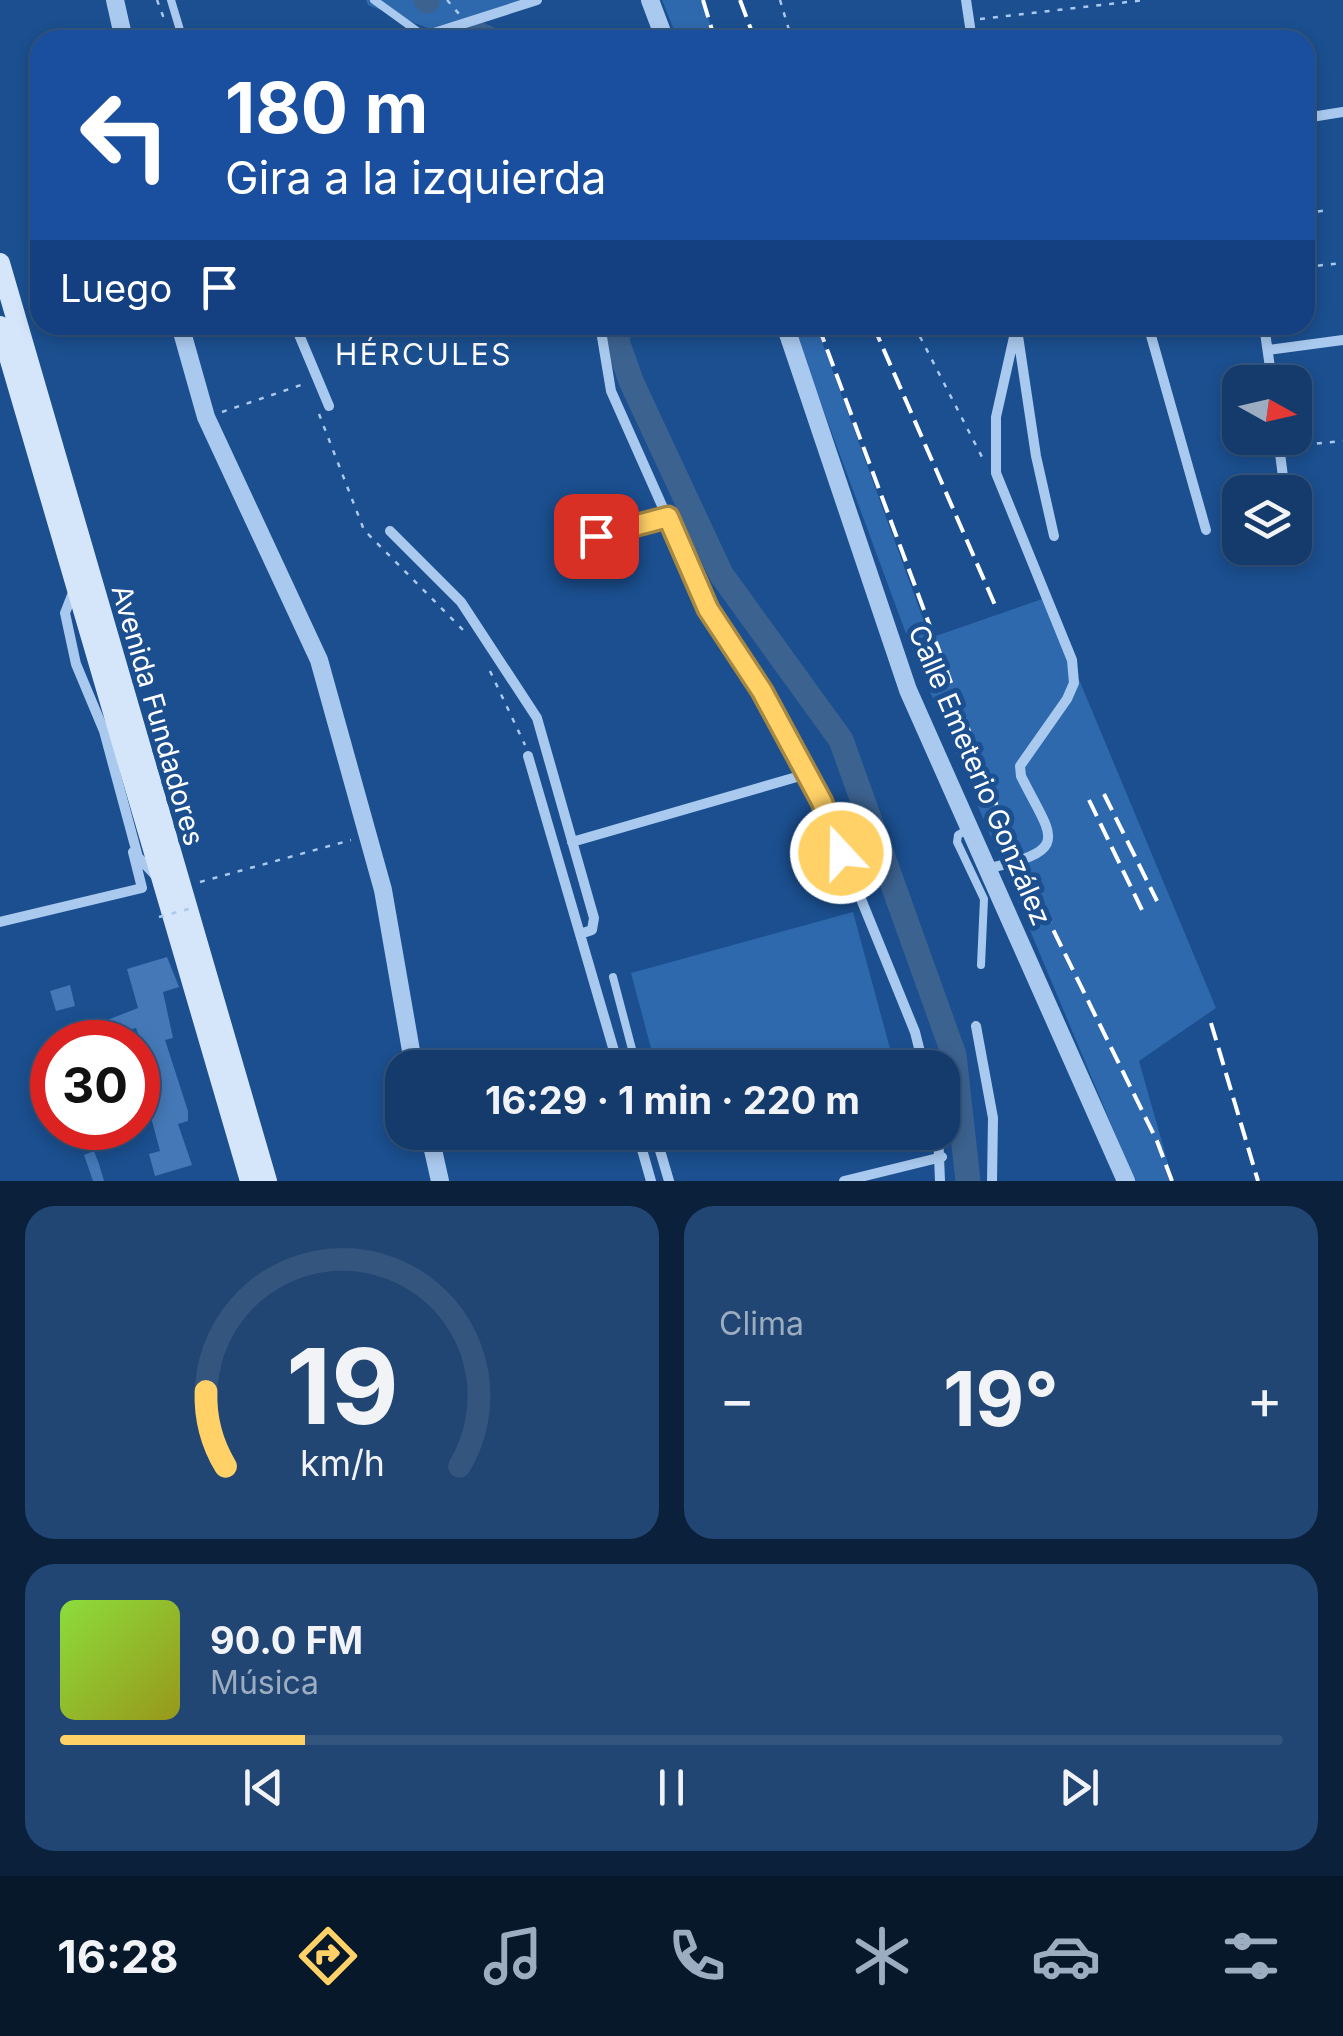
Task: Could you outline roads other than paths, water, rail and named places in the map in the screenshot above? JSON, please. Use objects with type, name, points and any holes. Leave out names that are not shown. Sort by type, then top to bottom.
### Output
[{"type":"main road","name":"Avenida Fundadores","points":[[0,262],[250,1181]]},
{"type":"main road","name":"Avenida Fundadores","points":[[0,326],[74,589],[267,1181]]},
{"type":"street","points":[[115,0],[122,30]]},
{"type":"street","points":[[447,30],[537,0]]},
{"type":"street","points":[[650,0],[661,30]]},
{"type":"street","points":[[966,0],[970,30]]},
{"type":"street","points":[[1315,116],[1343,112]]},
{"type":"street","points":[[183,335],[206,417],[319,660],[383,890],[411,1050]]},
{"type":"street","points":[[299,335],[328,406]]},
{"type":"street","points":[[602,335],[611,391],[708,609],[752,674],[806,774],[893,978],[915,1050]]},
{"type":"street","name":"Calle Emeterio González","points":[[787,335],[908,690],[1126,1181]]},
{"type":"street","points":[[989,868],[1041,853],[1049,841],[1050,828],[1021,776],[1020,766],[1074,683],[1072,660],[1000,493],[996,473],[996,417],[1014,335]]},
{"type":"street","points":[[1018,335],[1054,536]]},
{"type":"street","points":[[1151,335],[1206,530]]},
{"type":"street","points":[[1266,335],[1270,365]]},
{"type":"street","points":[[1268,350],[1343,340]]},
{"type":"street","points":[[568,539],[668,517]]},
{"type":"street","points":[[390,530],[461,602],[537,718],[594,918],[592,930],[580,934]]},
{"type":"street","points":[[0,922],[142,888],[104,731],[72,647],[65,613],[74,589]]},
{"type":"street","points":[[528,756],[614,1050]]},
{"type":"street","points":[[572,842],[806,774]]},
{"type":"street","points":[[125,822],[138,857],[169,883]]},
{"type":"street","points":[[976,1026],[993,1118],[992,1181]]},
{"type":"street","points":[[433,1150],[440,1181]]},
{"type":"street","points":[[643,1150],[651,1181]]},
{"type":"street","points":[[659,1150],[669,1181]]},
{"type":"street","points":[[940,1181],[941,1150]]},
{"type":"street","points":[[844,1181],[942,1157]]},
{"type":"lane","points":[[172,0],[180,30]]},
{"type":"lane","points":[[374,0],[417,30]]},
{"type":"lane","points":[[971,828],[958,835],[957,842],[984,899],[981,965]]},
{"type":"lane","points":[[613,976],[632,1050]]},
{"type":"waterway","points":[[618,335],[631,381],[721,574],[841,740],[954,1055],[968,1181]]},
{"type":"railway","points":[[703,0],[712,30]]},
{"type":"railway","points":[[740,0],[751,30]]},
{"type":"railway","points":[[822,335],[1011,844],[1157,1141],[1172,1181]]},
{"type":"railway","points":[[877,335],[995,605]]},
{"type":"railway","points":[[1104,794],[1157,901]]},
{"type":"railway","points":[[1089,800],[1142,910]]},
{"type":"railway","points":[[1211,1023],[1258,1181]]},
{"type":"district","name":"HÉRCULES","points":[[424,355]]}]
